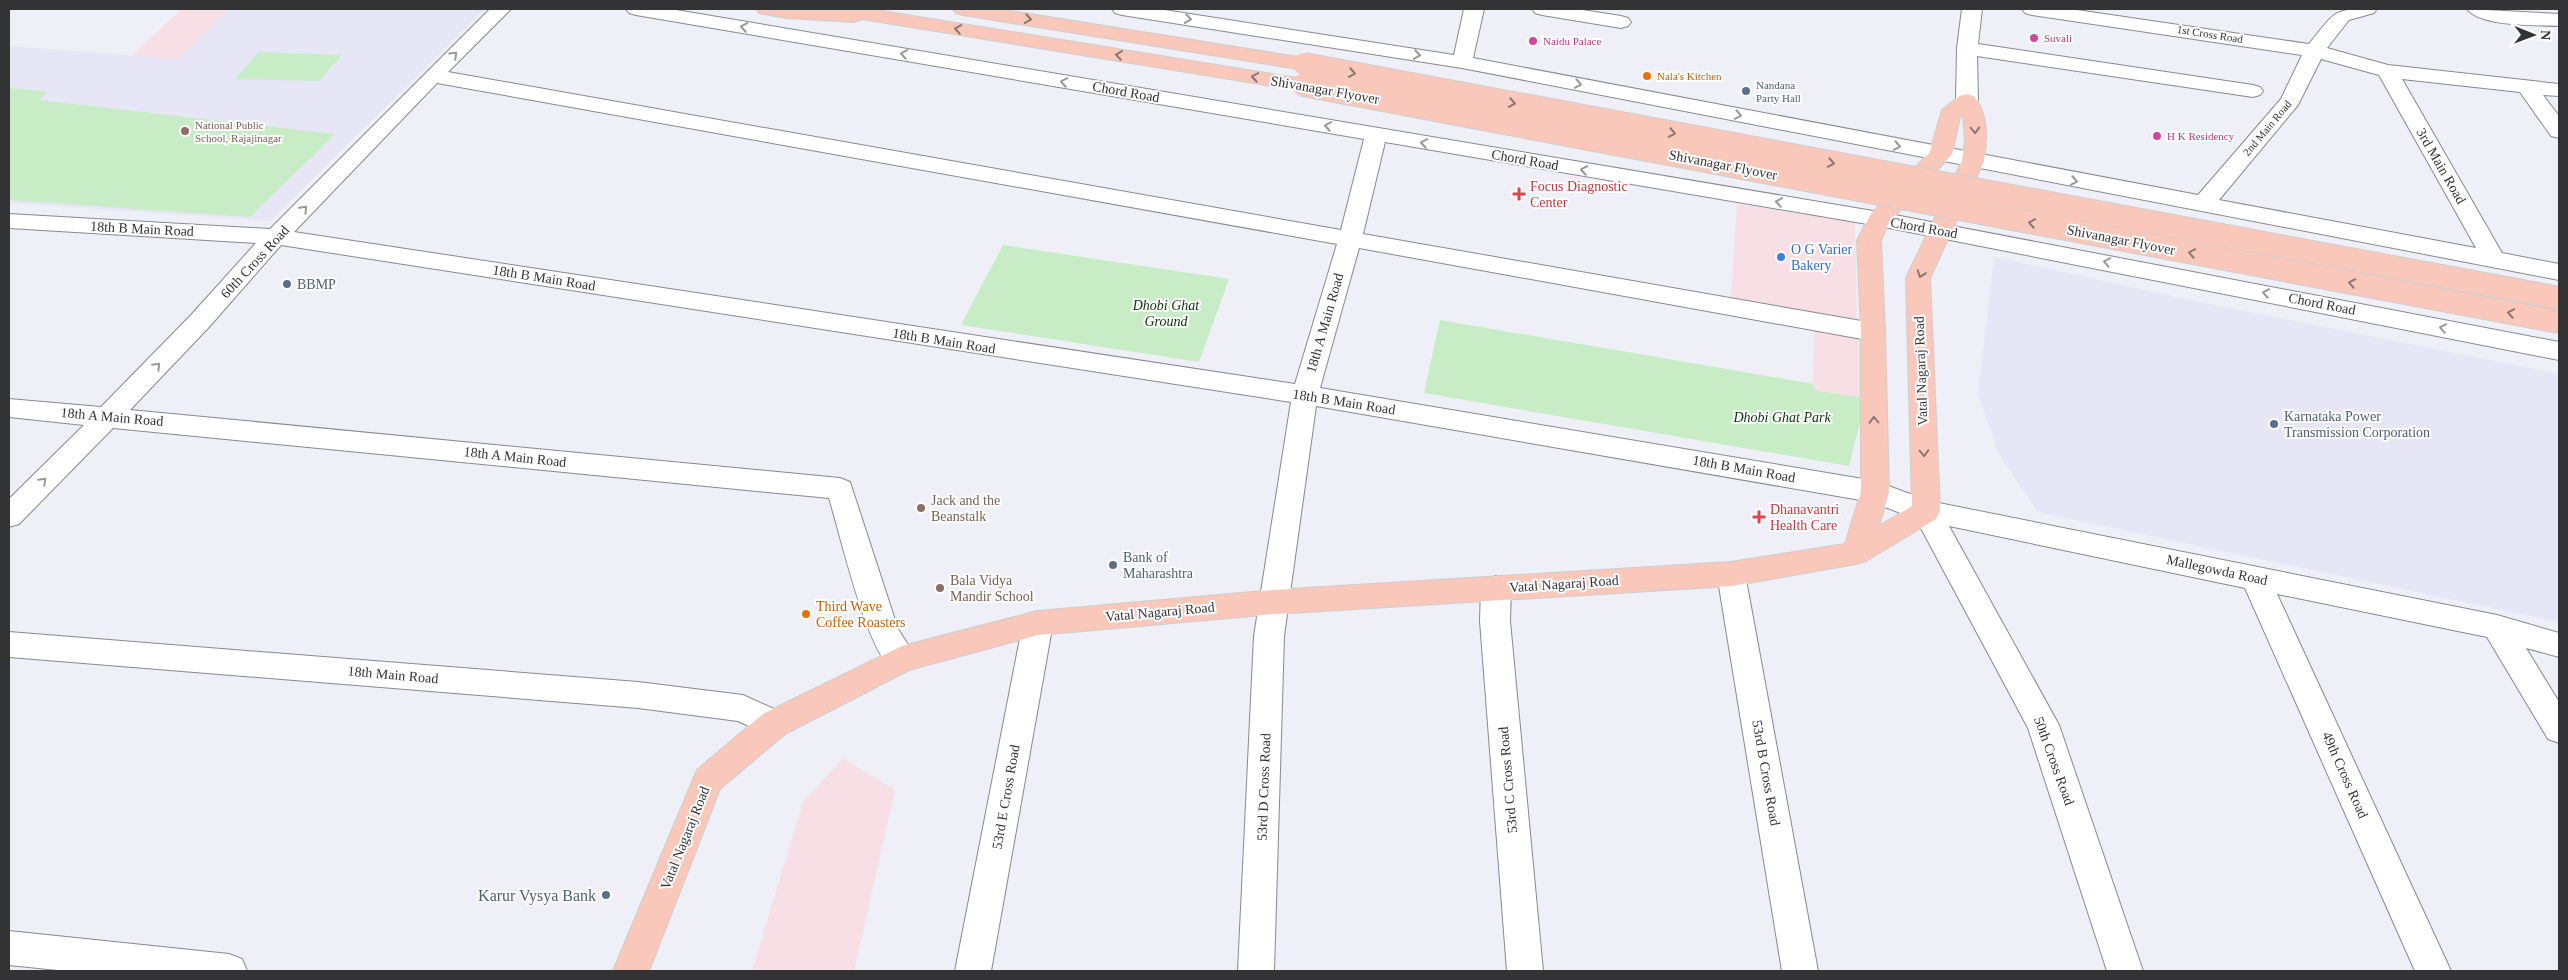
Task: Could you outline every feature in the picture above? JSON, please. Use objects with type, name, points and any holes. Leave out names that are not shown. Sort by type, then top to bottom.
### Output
[{"type":"main road","points":[[766,9],[787,12],[885,17]]},
{"type":"main road","points":[[835,9],[885,17]]},
{"type":"main road","name":"Shivanagar Flyover","points":[[963,9],[2559,322]]},
{"type":"main road","name":"Shivanagar Flyover","points":[[885,17],[1303,75],[2559,298]]},
{"type":"main road","points":[[1856,553],[1875,492],[1873,332],[1869,240],[1879,219],[1941,154],[1950,115],[1967,100]]},
{"type":"main road","name":"Vatal Nagaraj Road","points":[[631,971],[708,780],[774,724],[902,659],[1038,622],[1274,602],[1732,574],[1856,553],[1926,510],[1918,278],[1942,231],[1973,161],[1976,140],[1975,116],[1967,100]]},
{"type":"street","name":"60th Cross Road","points":[[9,516],[200,321],[276,237],[501,9]]},
{"type":"street","name":"Chord Road","points":[[636,9],[1879,219],[2559,351]]},
{"type":"street","points":[[1122,9],[1462,62],[2559,272]]},
{"type":"street","points":[[1462,62],[1474,9]]},
{"type":"street","points":[[1542,9],[1622,22]]},
{"type":"street","points":[[1967,100],[1967,48],[1972,9]]},
{"type":"street","name":"1st Cross Road","points":[[2032,9],[2191,24],[2314,51],[2387,71],[2559,90]]},
{"type":"street","name":"2nd Main Road","points":[[2202,205],[2291,101],[2314,51],[2342,16],[2367,9]]},
{"type":"street","points":[[2477,9],[2494,16],[2559,20]]},
{"type":"street","points":[[1967,48],[2253,91]]},
{"type":"street","name":"3rd Main Road","points":[[2387,71],[2495,261]]},
{"type":"street","points":[[433,76],[1873,332]]},
{"type":"street","points":[[2527,87],[2559,131]]},
{"type":"street","name":"18th A Main Road","points":[[1274,602],[1305,395],[1350,239],[1376,135]]},
{"type":"street","name":"18th B Main Road","points":[[9,221],[276,237],[1305,395],[1875,492]]},
{"type":"street","name":"18th A Main Road","points":[[9,408],[840,489],[885,634],[902,659]]},
{"type":"street","name":"Mallegowda Road","points":[[1875,492],[1926,510],[2256,579],[2497,626],[2559,645]]},
{"type":"street","name":"50th Cross Road","points":[[1926,510],[2043,725],[2125,971]]},
{"type":"street","name":"53rd B Cross Road","points":[[1732,574],[1800,971]]},
{"type":"street","name":"49th Cross Road","points":[[2256,579],[2434,971]]},
{"type":"street","name":"53rd C Cross Road","points":[[1496,588],[1495,621],[1525,971]]},
{"type":"street","name":"53rd D Cross Road","points":[[1256,971],[1267,746],[1269,636],[1274,602]]},
{"type":"street","name":"53rd E Cross Road","points":[[973,971],[1038,622]]},
{"type":"street","points":[[2497,626],[2559,729]]},
{"type":"street","name":"18th Main Road","points":[[9,644],[638,695],[743,708],[774,724]]},
{"type":"street","points":[[9,948],[229,971]]},
{"type":"shaded area","points":[[182,9],[229,9],[179,59],[131,56]]},
{"type":"shaded area","name":"National Public School, Rajajinagar","points":[[229,9],[485,9],[270,221],[9,203],[9,46],[179,59]]},
{"type":"shaded area","points":[[1737,204],[1855,222],[1857,320],[1731,299]]},
{"type":"shaded area","name":"Karnataka Power Transmission Corporation","points":[[1994,257],[2199,302],[2559,374],[2559,622],[2038,512],[1999,454],[1978,394]]},
{"type":"shaded area","points":[[1814,329],[1864,337],[1866,398],[1813,390]]},
{"type":"shaded area","points":[[843,758],[895,790],[854,971],[752,971],[803,802]]},
{"type":"green space","points":[[259,52],[342,55],[319,81],[235,79]]},
{"type":"green space","points":[[9,88],[48,92],[39,100],[335,134],[250,217],[9,200]]},
{"type":"green space","name":"Dhobi Ghat Ground","points":[[1003,245],[1229,279],[1199,362],[961,325]]},
{"type":"green space","name":"Dhobi Ghat Park","points":[[1440,320],[1814,384],[1813,390],[1866,398],[1849,466],[1424,393]]},
{"type":"place","name":"Suvali","points":[[2034,38]]},
{"type":"place","name":"Naidu Palace","points":[[1533,41]]},
{"type":"place","name":"Nala's Kitchen","points":[[1647,76]]},
{"type":"place","name":"Nandana Party Hall","points":[[1746,91]]},
{"type":"place","name":"National Public School, Rajajinagar","points":[[185,131]]},
{"type":"place","name":"H K Residency","points":[[2157,136]]},
{"type":"place","name":"Focus Diagnostic Center","points":[[1519,194]]},
{"type":"place","name":"O G Varier Bakery","points":[[1781,257]]},
{"type":"place","name":"BBMP","points":[[287,284]]},
{"type":"place","name":"Karnataka Power Transmission Corporation","points":[[2274,424]]},
{"type":"place","name":"Jack and the Beanstalk","points":[[921,508]]},
{"type":"place","name":"Dhanavantri Health Care","points":[[1759,517]]},
{"type":"place","name":"Bank of Maharashtra","points":[[1113,565]]},
{"type":"place","name":"Bala Vidya Mandir School","points":[[940,588]]},
{"type":"place","name":"Third Wave Coffee Roasters","points":[[806,614]]},
{"type":"place","name":"Karur Vysya Bank","points":[[606,895]]}]
